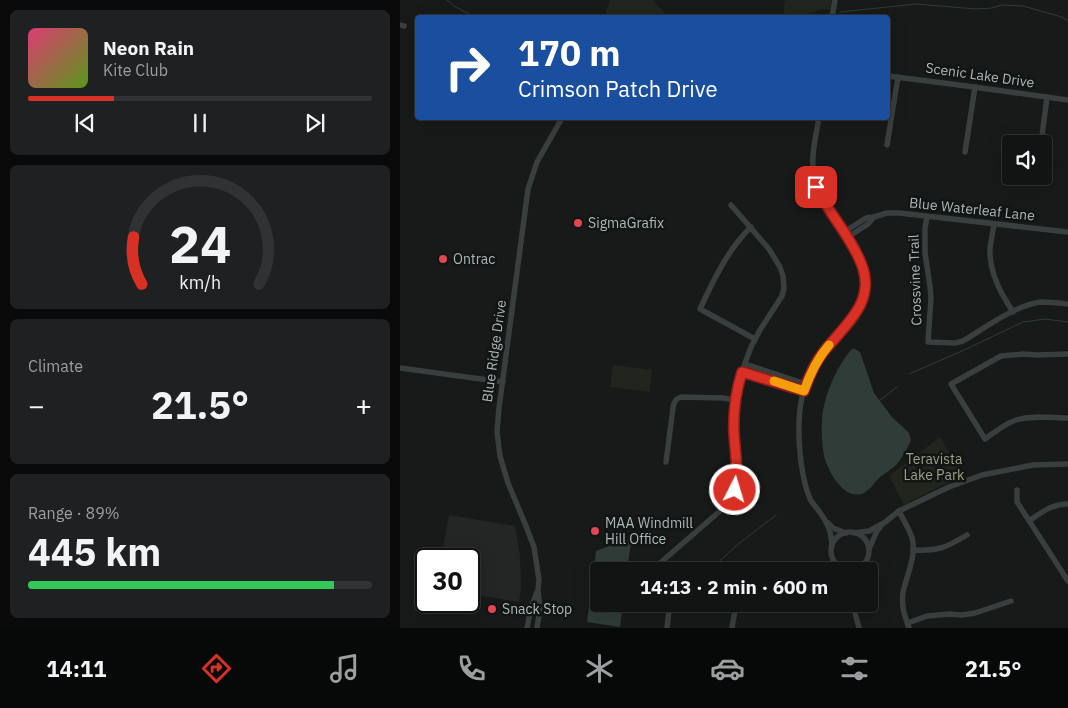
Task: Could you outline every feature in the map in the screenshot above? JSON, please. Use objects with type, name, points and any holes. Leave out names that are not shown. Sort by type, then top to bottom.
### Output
[{"type":"street","points":[[832,15],[835,0]]},
{"type":"street","name":"Scenic Lake Drive","points":[[890,76],[1068,100]]},
{"type":"street","points":[[887,145],[898,77]]},
{"type":"street","points":[[965,152],[975,87]]},
{"type":"street","points":[[1042,135],[1047,97]]},
{"type":"street","name":"Blue Ridge Drive","points":[[537,628],[540,608],[539,580],[534,548],[508,484],[500,456],[497,432],[528,189],[537,162],[561,120]]},
{"type":"street","points":[[819,120],[812,163],[816,187],[846,234],[862,265],[865,276],[865,288],[860,306],[816,363],[805,388],[798,429],[806,485],[811,501],[826,522],[831,534],[832,557],[835,562]]},
{"type":"street","points":[[661,562],[720,511],[735,490],[737,471],[734,430],[738,386],[744,364],[755,339],[778,304],[784,288],[780,267],[769,249],[732,205]]},
{"type":"street","name":"Blue Waterleaf Lane","points":[[846,234],[861,220],[886,213],[1068,232]]},
{"type":"street","name":"Crossvine Trail","points":[[927,217],[925,253],[931,298],[928,342],[954,343],[964,341],[1012,312],[1040,302],[1068,304]]},
{"type":"street","points":[[994,224],[990,248],[994,278],[1012,312]]},
{"type":"street","points":[[751,227],[731,249],[700,309],[755,339]]},
{"type":"street","points":[[1068,354],[1001,356],[951,384],[985,439],[1014,421],[1026,418],[1068,418]]},
{"type":"street","points":[[744,364],[805,388]]},
{"type":"street","points":[[400,368],[502,382]]},
{"type":"street","points":[[742,372],[805,388]]},
{"type":"street","points":[[666,462],[673,403],[676,399],[681,397],[736,400]]},
{"type":"street","points":[[866,562],[877,531],[899,511],[949,487],[982,475],[1033,465],[1068,464]]},
{"type":"street","points":[[1017,490],[1017,502],[1068,581]]},
{"type":"street","points":[[1029,521],[1056,505],[1068,504]]},
{"type":"street","points":[[899,511],[912,534],[914,546],[903,595],[908,626],[928,616],[975,613],[1011,601]]},
{"type":"street","points":[[826,522],[833,528],[846,533],[869,531],[884,523]]},
{"type":"street","points":[[832,546],[837,538],[846,533]]},
{"type":"street","points":[[854,533],[863,538],[869,551]]},
{"type":"street","points":[[913,550],[930,551],[942,548],[967,535]]},
{"type":"street","name":"Blue Ridge Drive","points":[[527,628],[531,608],[538,590]]},
{"type":"street","points":[[667,628],[669,612]]},
{"type":"street","points":[[732,628],[735,612]]},
{"type":"street","points":[[855,612],[859,628]]},
{"type":"shaded area","points":[[852,349],[860,352],[874,393],[892,417],[909,433],[911,440],[895,466],[880,477],[864,493],[857,495],[844,489],[833,477],[824,456],[822,442],[823,409],[828,391],[841,363]]},
{"type":"shaded area","points":[[449,515],[515,526],[520,556],[521,587],[519,602],[480,596],[480,548],[443,548]]},
{"type":"shaded area","points":[[632,537],[628,562],[595,562],[596,551]]},
{"type":"shaded area","points":[[590,598],[590,612],[622,612],[620,627],[587,622]]},
{"type":"green space","points":[[610,0],[653,0],[664,12],[664,15],[605,15]]},
{"type":"green space","points":[[785,0],[832,0],[831,10],[822,9],[806,15],[783,15]]},
{"type":"green space","points":[[613,365],[652,370],[650,392],[610,387]]},
{"type":"green space","name":"Teravista Lake Park","points":[[940,437],[964,477],[945,484],[904,505],[889,476]]},
{"type":"waterway","points":[[447,0],[471,15]]},
{"type":"waterway","points":[[840,12],[916,4],[976,9],[1002,5],[1023,6],[1062,17],[1068,21]]},
{"type":"waterway","points":[[909,374],[1023,322],[1045,319],[1068,322]]},
{"type":"waterway","points":[[879,401],[897,387]]},
{"type":"waterway","points":[[719,562],[737,545],[776,515]]},
{"type":"slow traffic","points":[[774,381],[804,391],[816,363],[829,345]]},
{"type":"place","name":"SigmaGrafix","points":[[578,223]]},
{"type":"place","name":"Ontrac","points":[[443,259]]},
{"type":"place","name":"MAA Windmill Hill Office","points":[[595,531]]},
{"type":"place","name":"Snack Stop","points":[[492,609]]},
{"type":"route","points":[[735,490],[737,480],[734,430],[735,406],[742,372],[804,391],[816,363],[848,324],[860,306],[863,296],[865,276],[857,252],[816,187]]}]
